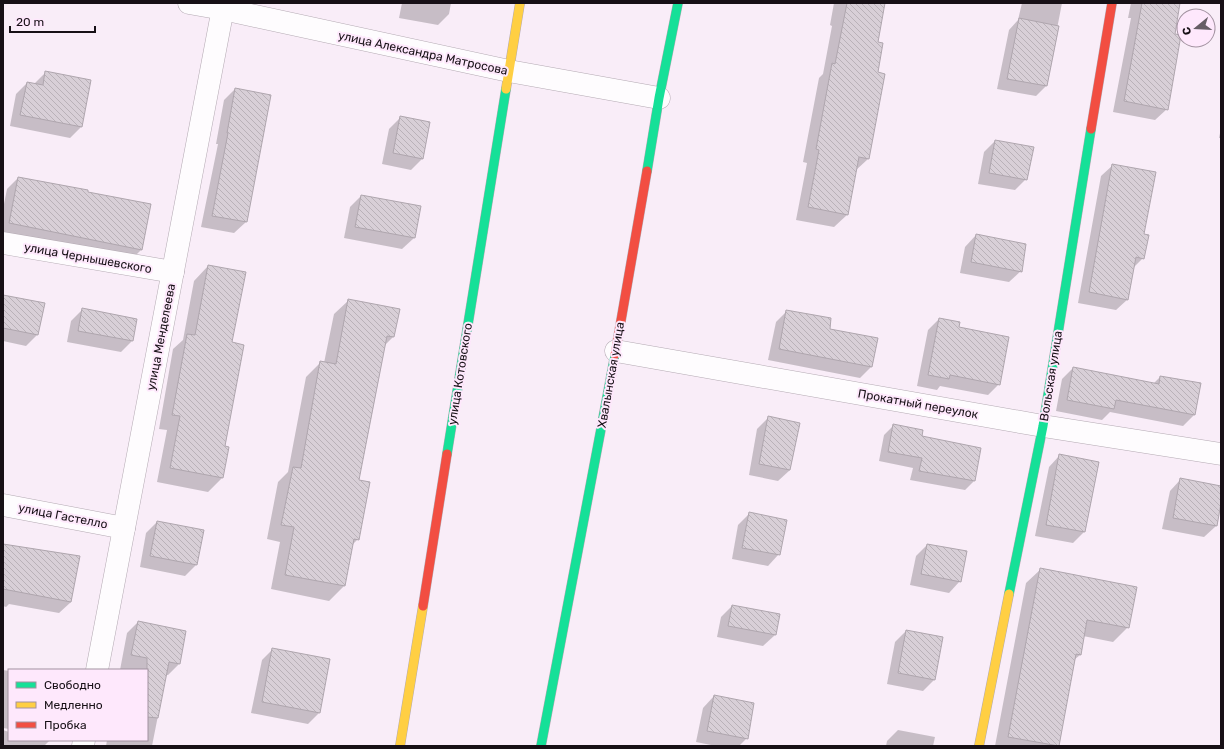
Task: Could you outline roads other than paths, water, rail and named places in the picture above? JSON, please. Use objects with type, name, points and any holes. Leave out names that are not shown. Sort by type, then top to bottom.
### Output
[{"type":"street","name":"улица Александра Матросова","points":[[189,3],[223,6],[509,71],[659,98]]},
{"type":"street","name":"улица Котовского","points":[[400,746],[520,3]]},
{"type":"street","name":"Хвалынская улица","points":[[541,746],[616,352],[659,98],[678,3]]},
{"type":"street","name":"Вольская улица","points":[[979,746],[1043,426],[1112,3]]},
{"type":"street","name":"улица Менделеева","points":[[97,669],[223,6]]},
{"type":"street","name":"улица Чернышевского","points":[[3,243],[173,272]]},
{"type":"street","name":"Прокатный переулок","points":[[616,352],[1043,426],[1221,454]]},
{"type":"street","name":"улица Гастелло","points":[[3,504],[124,528]]}]
